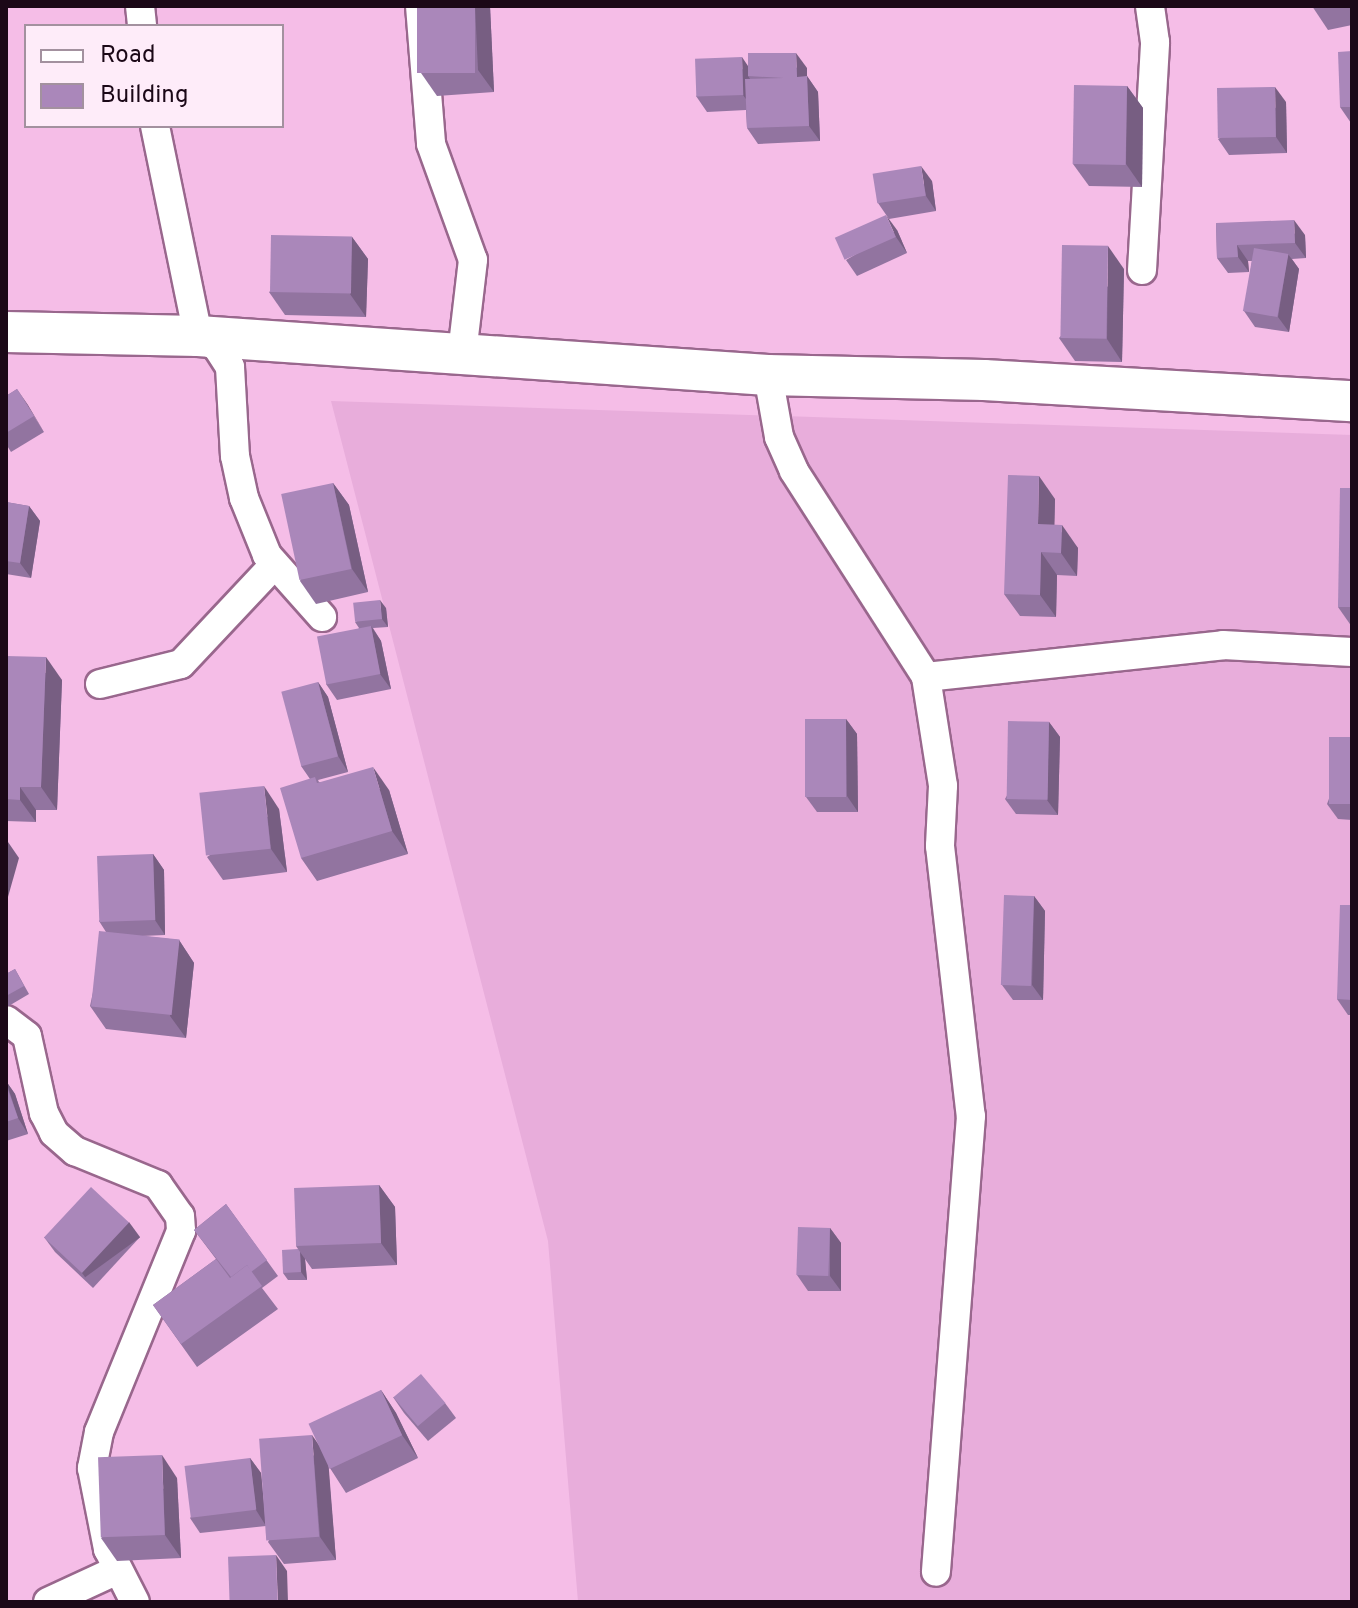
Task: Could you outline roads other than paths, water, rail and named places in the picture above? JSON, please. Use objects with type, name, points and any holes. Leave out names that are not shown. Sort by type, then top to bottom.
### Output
[{"type":"street","points":[[420,6],[431,144],[473,260],[462,354]]},
{"type":"street","points":[[1142,270],[1155,42],[1150,6]]},
{"type":"street","points":[[155,128],[198,336],[217,347],[230,367],[235,456],[244,498],[274,565],[322,617]]},
{"type":"street","points":[[6,332],[198,336],[768,375],[984,380],[1352,401]]},
{"type":"street","points":[[768,375],[779,437],[794,471],[926,677],[943,786],[940,846],[971,1116],[936,1572]]},
{"type":"street","points":[[100,684],[181,664],[274,565]]},
{"type":"street","points":[[926,677],[1223,645],[1352,652]]},
{"type":"street","points":[[6,1020],[27,1036],[44,1113],[54,1133],[75,1151],[158,1185],[180,1216],[181,1231],[99,1432],[92,1468],[96,1507],[115,1571],[135,1602]]},
{"type":"street","points":[[48,1602],[115,1571]]}]
